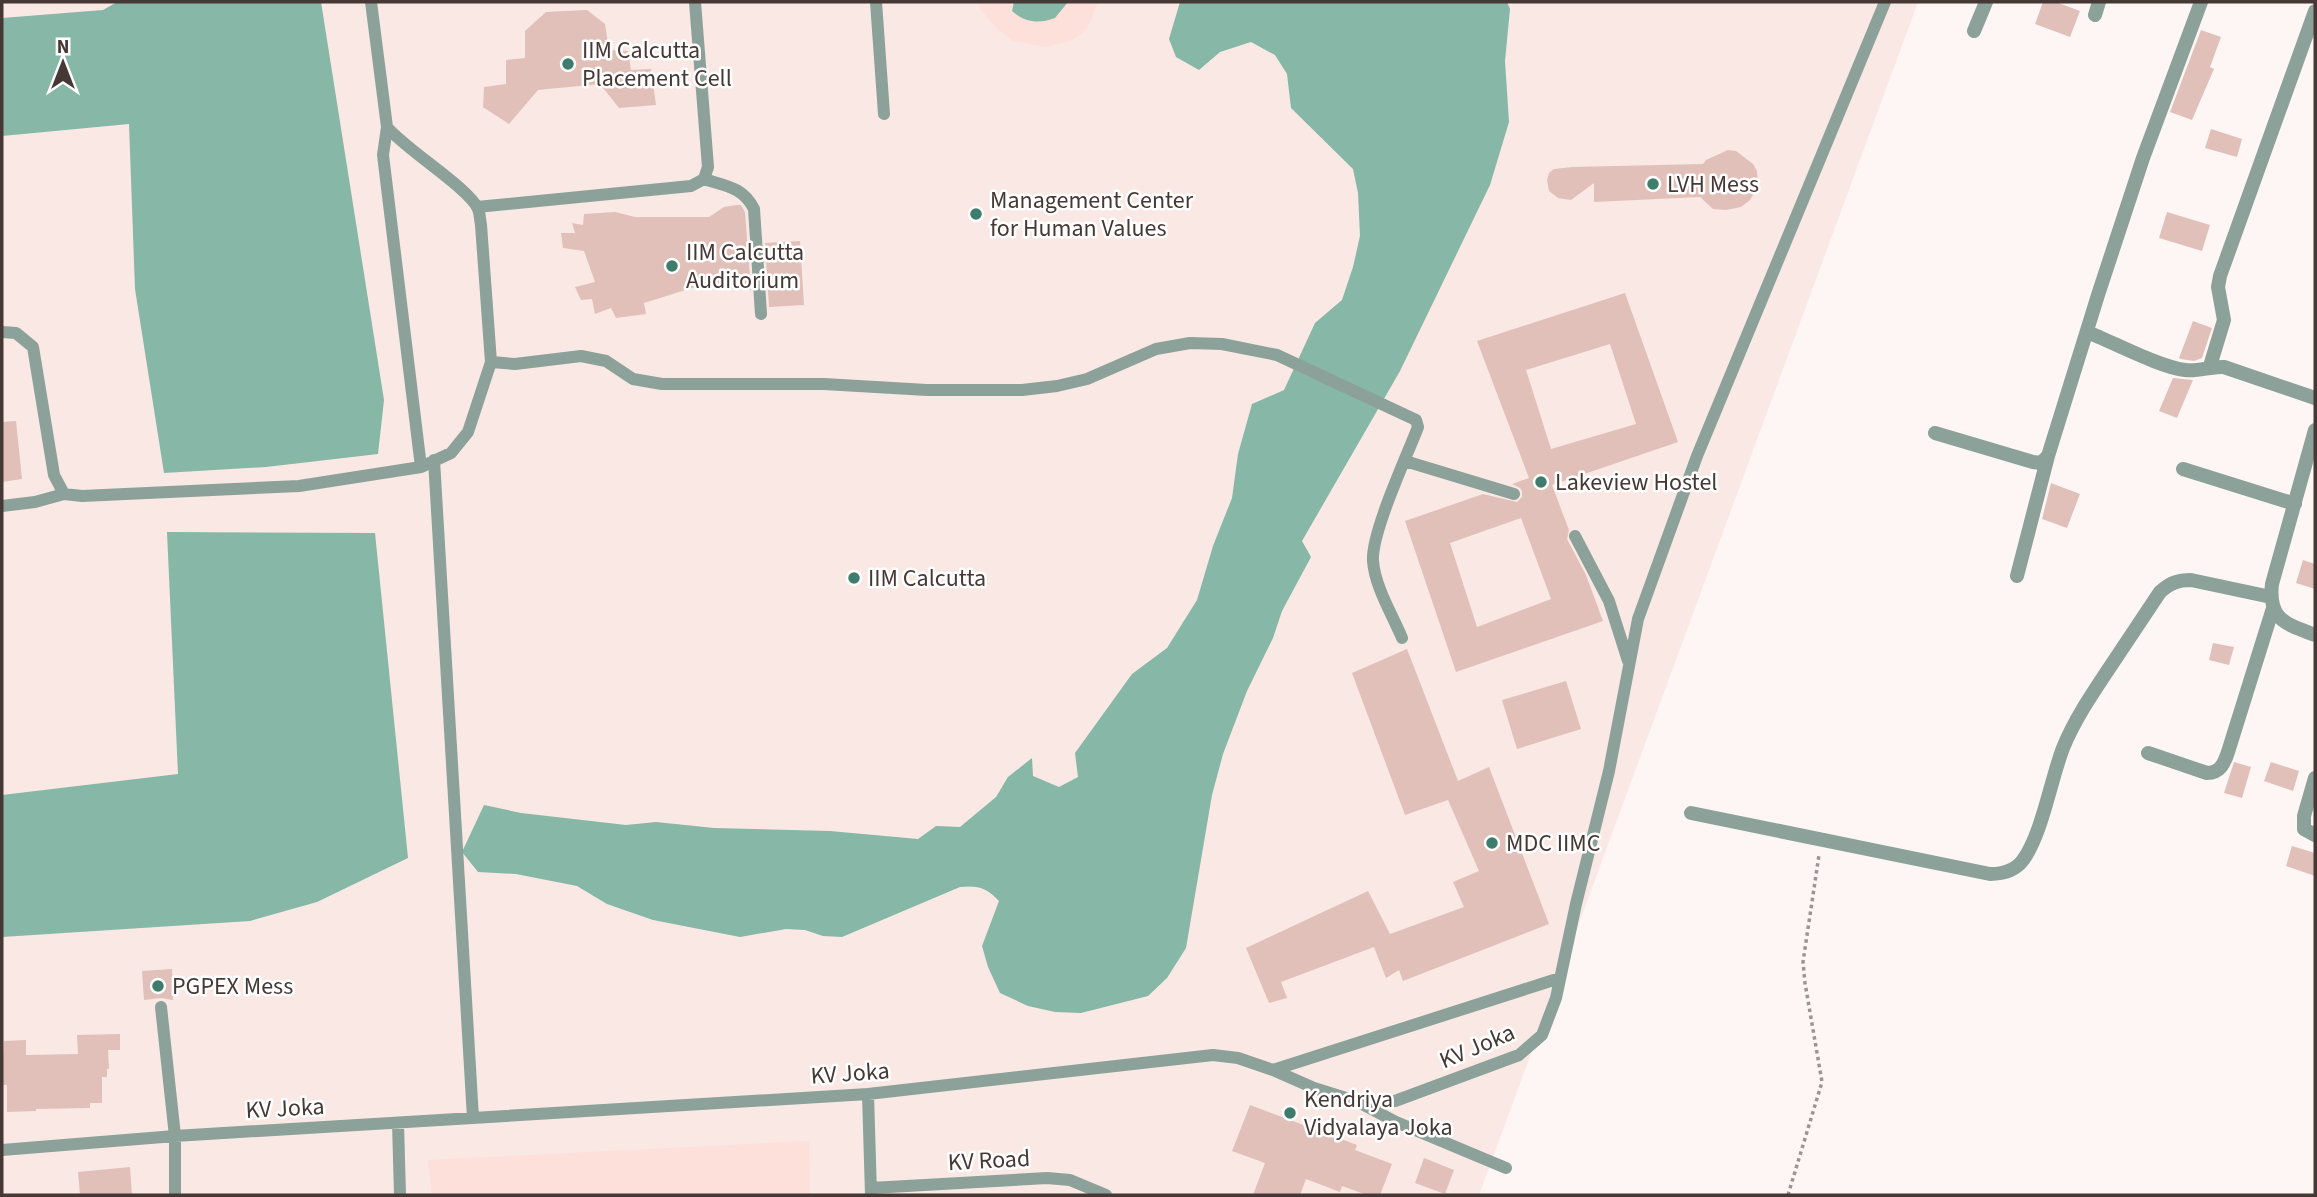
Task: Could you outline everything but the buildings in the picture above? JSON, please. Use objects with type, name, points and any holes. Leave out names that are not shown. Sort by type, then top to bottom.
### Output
[{"type":"street","points":[[1974,31],[1986,2]]},
{"type":"street","points":[[2017,576],[2048,456],[2087,331],[2143,158],[2201,2]]},
{"type":"street","points":[[2210,366],[2224,320],[2218,287],[2220,276],[2315,11]]},
{"type":"street","points":[[2087,331],[2171,367],[2194,371],[2210,366],[2224,367],[2315,398]]},
{"type":"street","points":[[2148,753],[2207,773],[2220,769],[2225,760],[2272,602],[2272,584],[2315,430]]},
{"type":"street","points":[[1935,433],[2033,462],[2041,463],[2048,456]]},
{"type":"street","points":[[2183,469],[2295,504]]},
{"type":"street","points":[[1691,813],[1990,874],[2001,874],[2013,869],[2023,860],[2072,729],[2160,592],[2169,584],[2191,580],[2272,602]]},
{"type":"street","points":[[2272,602],[2279,618],[2315,635]]},
{"type":"street","points":[[2315,778],[2304,816],[2304,829],[2315,835]]},
{"type":"lane","points":[[371,2],[387,127],[383,155],[421,467]]},
{"type":"lane","points":[[477,207],[691,186],[704,179],[708,167],[695,2]]},
{"type":"lane","points":[[876,2],[884,114]]},
{"type":"lane","name":"KV Joka","points":[[2,1150],[175,1136],[868,1094],[1213,1055],[1238,1058],[1314,1088],[1362,1103],[1395,1101],[1519,1055],[1542,1035],[1556,998],[1609,771],[1638,620],[1697,456],[1885,2]]},
{"type":"lane","points":[[2,506],[36,502],[64,494],[82,496],[299,486],[421,467],[450,453],[468,432],[491,362],[477,207],[464,193],[397,140],[387,127]]},
{"type":"lane","points":[[704,179],[737,189],[748,198],[754,209],[761,314]]},
{"type":"lane","points":[[2,332],[16,333],[33,347],[54,475],[64,494]]},
{"type":"lane","points":[[491,362],[515,364],[581,356],[606,361],[633,379],[663,384],[824,384],[905,390],[1008,390],[1057,386],[1087,379],[1156,349],[1190,343],[1222,344],[1277,355],[1416,420],[1418,427],[1388,503],[1373,559],[1376,575],[1402,638]]},
{"type":"lane","points":[[434,460],[472,1118]]},
{"type":"lane","points":[[1405,461],[1514,494]]},
{"type":"lane","points":[[1575,537],[1609,601],[1630,665]]},
{"type":"lane","points":[[1273,1070],[1560,978]]},
{"type":"lane","points":[[160,1007],[175,1136],[175,1195]]},
{"type":"lane","points":[[868,1094],[871,1192]]},
{"type":"lane","points":[[1362,1103],[1395,1122],[1506,1168]]},
{"type":"lane","points":[[397,1123],[400,1195]]},
{"type":"lane","name":"KV Road","points":[[871,1192],[1047,1178],[1070,1180],[1105,1195]]},
{"type":"path","points":[[1788,1195],[1822,1082],[1803,961],[1821,839]]},
{"type":"shaded area","name":"IIM Calcutta","points":[[2,2],[1918,2],[1479,1195],[2,1195]]},
{"type":"shaded area","points":[[117,2],[321,2],[384,400],[378,454],[266,467],[164,473],[135,289],[129,124],[2,136],[2,18],[103,10]]},
{"type":"shaded area","points":[[979,2],[1098,2],[1087,29],[1071,41],[1046,47],[1013,41],[980,9]]},
{"type":"shaded area","points":[[1014,2],[1068,2],[1055,18],[1038,22],[1022,18],[1012,11]]},
{"type":"shaded area","points":[[1180,2],[1507,2],[1510,9],[1505,61],[1509,122],[1490,185],[1400,371],[1302,541],[1311,557],[1282,611],[1223,754],[1212,795],[1186,948],[1167,978],[1148,996],[1081,1013],[1055,1012],[1028,1006],[1000,993],[982,946],[999,901],[986,890],[977,887],[960,887],[842,937],[786,929],[740,937],[653,920],[607,904],[577,886],[516,874],[478,872],[462,852],[484,805],[521,813],[626,825],[656,822],[714,828],[830,831],[918,839],[936,826],[960,827],[996,797],[1008,777],[1032,758],[1033,776],[1059,787],[1078,777],[1075,753],[1132,674],[1167,648],[1197,600],[1213,546],[1232,498],[1238,454],[1252,404],[1284,390],[1315,323],[1342,300],[1360,236],[1358,193],[1353,169],[1291,108],[1287,74],[1275,55],[1251,42],[1220,52],[1199,70],[1176,57],[1169,39]]},
{"type":"shaded area","points":[[167,532],[375,533],[408,858],[317,902],[250,921],[2,937],[2,795],[178,774]]},
{"type":"shaded area","points":[[809,1141],[810,1195],[432,1195],[428,1160]]},
{"type":"place","name":"IIM Calcutta Placement Cell","points":[[568,64]]},
{"type":"place","name":"LVH Mess","points":[[1653,184]]},
{"type":"place","name":"Management Center for Human Values","points":[[976,214]]},
{"type":"place","name":"IIM Calcutta Auditorium","points":[[672,266]]},
{"type":"place","name":"Lakeview Hostel","points":[[1541,482]]},
{"type":"place","name":"IIM Calcutta","points":[[854,578]]},
{"type":"place","name":"MDC IIMC","points":[[1492,843]]},
{"type":"place","name":"PGPEX Mess","points":[[158,986]]},
{"type":"place","name":"Kendriya Vidyalaya Joka","points":[[1290,1113]]}]
